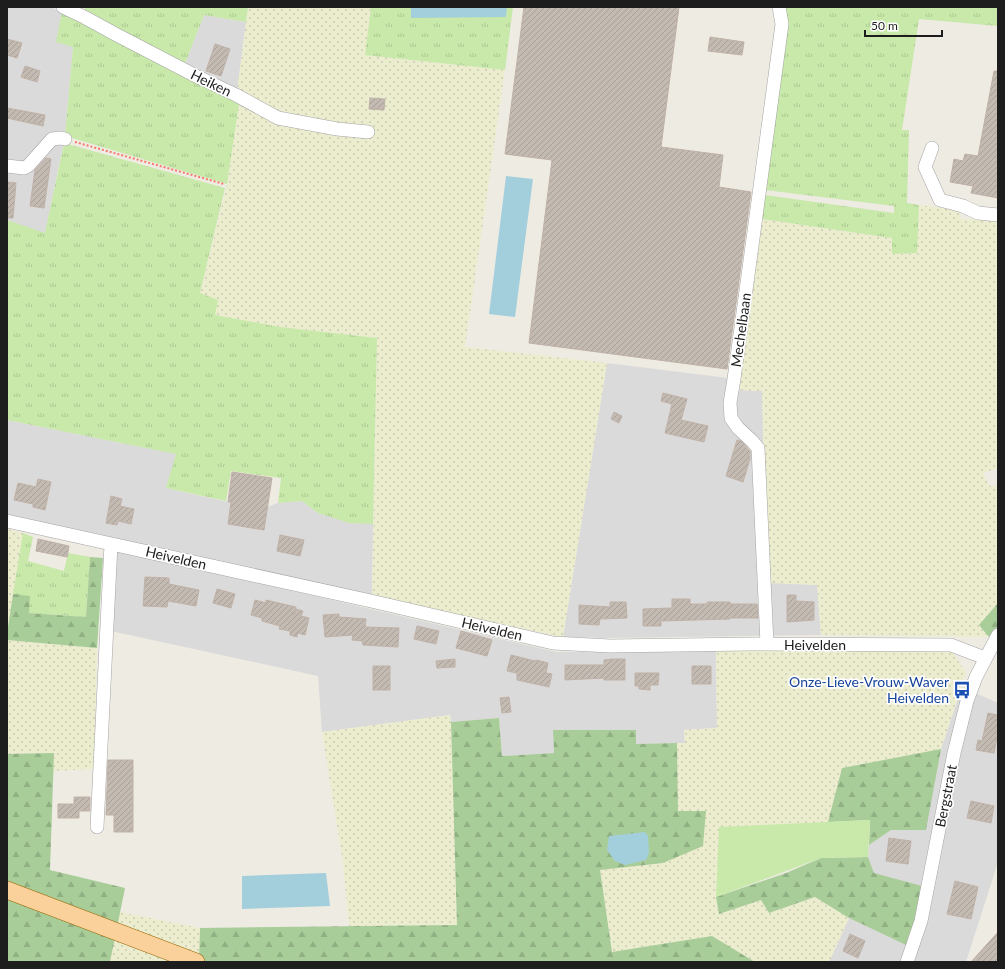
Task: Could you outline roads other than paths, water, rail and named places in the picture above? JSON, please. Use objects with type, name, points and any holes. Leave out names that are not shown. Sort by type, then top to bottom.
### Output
[{"type":"main road","points":[[7,890],[196,962]]},
{"type":"street","name":"Heiken","points":[[63,7],[278,118],[337,129],[368,132]]},
{"type":"street","name":"Mechelbaan","points":[[767,644],[758,448],[738,428],[731,418],[730,403],[782,24],[779,7]]},
{"type":"street","points":[[7,166],[24,168],[28,166],[52,139],[65,139]]},
{"type":"street","points":[[932,148],[925,167],[940,200],[963,206],[978,213],[998,215]]},
{"type":"street","name":"Heivelden","points":[[7,521],[553,643],[610,646],[767,644],[951,645],[985,658]]},
{"type":"street","points":[[97,827],[111,544]]},
{"type":"street","name":"Bergstraat","points":[[907,962],[921,921],[954,753],[967,701],[976,677],[998,635]]},
{"type":"water","points":[[411,7],[507,7],[506,17],[411,18]]},
{"type":"water","points":[[506,176],[533,179],[515,317],[489,314]]},
{"type":"water","points":[[645,832],[648,836],[649,853],[646,860],[625,865],[615,861],[607,850],[609,836]]},
{"type":"water","points":[[326,873],[330,906],[242,909],[242,876]]},
{"type":"place","name":"Onze-Lieve-Vrouw-Waver Heivelden","points":[[962,690]]}]
